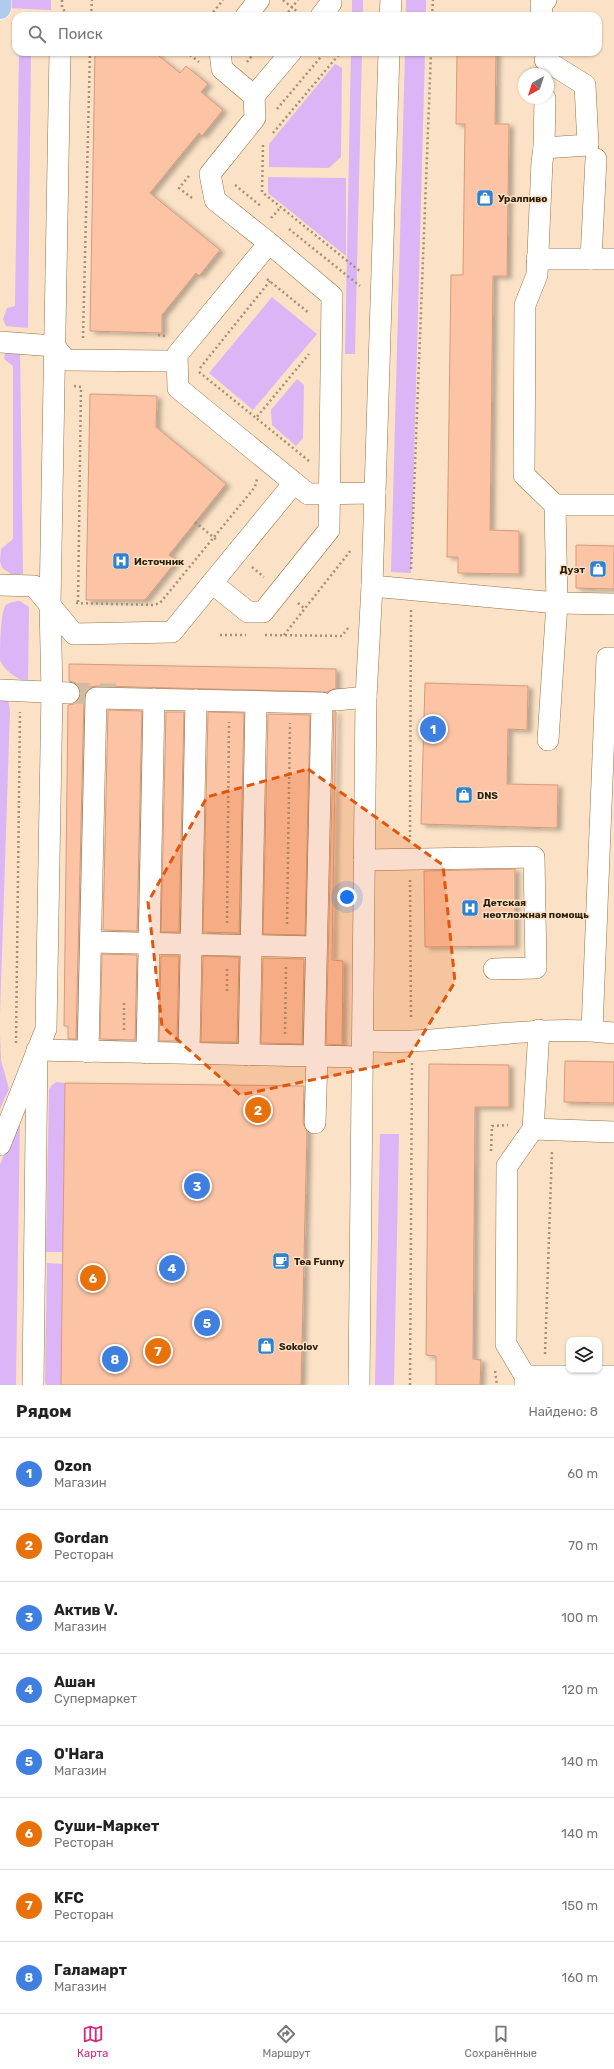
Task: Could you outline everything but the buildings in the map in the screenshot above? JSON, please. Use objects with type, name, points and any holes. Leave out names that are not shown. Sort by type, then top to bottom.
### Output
[{"type":"main road","points":[[0,0],[0,8]]},
{"type":"street","points":[[249,12],[259,0]]},
{"type":"street","points":[[324,12],[332,0]]},
{"type":"street","points":[[390,12],[391,0]]},
{"type":"street","points":[[542,12],[541,4],[546,0]]},
{"type":"street","points":[[0,1145],[46,1029],[52,692],[50,605],[60,56]]},
{"type":"street","points":[[220,56],[222,69],[254,96]]},
{"type":"street","points":[[212,583],[248,612],[263,612],[328,530],[330,493],[332,296],[215,200],[210,174],[255,118],[254,96],[288,56]]},
{"type":"street","points":[[359,1385],[366,697],[372,586],[389,56]]},
{"type":"street","points":[[543,155],[588,145],[585,85],[545,62]]},
{"type":"street","points":[[545,104],[537,275],[524,305],[524,476],[555,505],[614,505]]},
{"type":"street","points":[[543,155],[605,159],[591,259]]},
{"type":"street","points":[[268,243],[177,355],[178,388],[308,494],[374,493]]},
{"type":"street","points":[[537,259],[614,259]]},
{"type":"street","points":[[0,342],[54,346],[66,360],[166,361]]},
{"type":"street","points":[[0,585],[34,586],[74,634],[172,632],[294,483]]},
{"type":"street","points":[[548,740],[557,603],[555,505]]},
{"type":"street","points":[[372,586],[557,603],[614,604]]},
{"type":"street","points":[[592,1030],[607,658],[614,658]]},
{"type":"street","points":[[0,690],[52,692]]},
{"type":"street","points":[[336,700],[366,697]]},
{"type":"street","points":[[88,1052],[96,698],[322,703],[316,947],[316,1123]]},
{"type":"street","points":[[147,1053],[154,699]]},
{"type":"street","points":[[189,1054],[196,700]]},
{"type":"street","points":[[249,1055],[256,702]]},
{"type":"street","points":[[364,860],[534,857],[536,968],[494,969]]},
{"type":"street","points":[[91,942],[316,947]]},
{"type":"street","points":[[37,1050],[316,1056],[412,1041],[539,1030],[592,1030],[614,1033]]},
{"type":"street","points":[[539,1030],[543,1130]]},
{"type":"street","points":[[33,1385],[37,1050]]},
{"type":"street","points":[[614,1132],[543,1130],[507,1166],[506,1344],[531,1379],[614,1376]]},
{"type":"path","points":[[62,0],[62,8],[66,12]]},
{"type":"path","points":[[91,12],[92,0]]},
{"type":"path","points":[[213,12],[223,0]]},
{"type":"path","points":[[284,0],[298,12]]},
{"type":"path","points":[[288,12],[298,0]]},
{"type":"path","points":[[432,12],[433,0]]},
{"type":"path","points":[[82,387],[90,56]]},
{"type":"path","points":[[273,114],[322,56]]},
{"type":"path","points":[[411,1014],[411,590],[431,56]]},
{"type":"path","points":[[231,182],[279,221]]},
{"type":"path","points":[[81,184],[87,184]]},
{"type":"path","points":[[286,226],[360,286]]},
{"type":"path","points":[[264,277],[312,316]]},
{"type":"path","points":[[270,281],[198,371],[316,467],[330,467]]},
{"type":"path","points":[[158,335],[166,336],[166,361]]},
{"type":"path","points":[[256,418],[309,353]]},
{"type":"path","points":[[78,603],[82,393]]},
{"type":"path","points":[[72,603],[153,605],[160,603],[255,487],[256,474]]},
{"type":"path","points":[[74,507],[80,507]]},
{"type":"path","points":[[284,635],[353,548]]},
{"type":"path","points":[[73,560],[78,560]]},
{"type":"path","points":[[15,1048],[20,705],[52,692]]},
{"type":"path","points":[[226,998],[229,701]]},
{"type":"path","points":[[284,1055],[290,702]]},
{"type":"path","points":[[123,1052],[124,996]]},
{"type":"path","points":[[410,1385],[412,1061]]},
{"type":"path","points":[[531,1379],[543,1130]]},
{"type":"highlighted area","points":[[308,769],[443,865],[455,982],[407,1060],[240,1095],[162,1026],[148,902],[207,797]]},
{"type":"shaded area","points":[[8,0],[51,0],[51,10],[7,8]]},
{"type":"shaded area","points":[[352,0],[363,0],[363,12],[352,12]]},
{"type":"shaded area","points":[[406,0],[426,0],[426,12],[406,12]]},
{"type":"shaded area","points":[[19,56],[31,56],[28,328],[6,326],[3,319],[7,308],[15,306]]},
{"type":"shaded area","points":[[351,56],[362,56],[355,354],[345,354]]},
{"type":"shaded area","points":[[405,56],[425,56],[411,573],[391,572]]},
{"type":"shaded area","points":[[335,64],[342,68],[341,157],[329,168],[269,167],[269,144]]},
{"type":"shaded area","points":[[268,177],[346,178],[346,256],[268,193]]},
{"type":"shaded area","points":[[272,297],[317,334],[253,410],[209,373]]},
{"type":"shaded area","points":[[20,349],[23,574],[11,574],[2,568],[0,561],[1,549],[13,539],[13,366],[4,359],[5,353]]},
{"type":"shaded area","points":[[297,379],[304,385],[303,438],[296,446],[272,425],[271,410]]},
{"type":"shaded area","points":[[20,601],[29,607],[28,681],[24,681],[12,674],[5,668],[0,660],[1,631],[4,609],[9,603]]},
{"type":"shaded area","points":[[8,700],[10,710],[0,1014],[0,701]]},
{"type":"shaded area","points":[[0,1034],[1,1060],[9,1089],[0,1109]]},
{"type":"shaded area","points":[[56,1082],[65,1083],[63,1252],[46,1252],[49,1090]]},
{"type":"shaded area","points":[[22,1103],[20,1114],[16,1385],[0,1385],[0,1165]]},
{"type":"shaded area","points":[[380,1134],[399,1134],[394,1385],[375,1385]]},
{"type":"shaded area","points":[[47,1263],[63,1264],[61,1385],[46,1385],[45,1380]]},
{"type":"tunnel","points":[[69,693],[116,694]]},
{"type":"place","name":"Уралпиво","points":[[485,198]]},
{"type":"place","name":"Источник","points":[[121,561]]},
{"type":"place","name":"Дуэт","points":[[598,569]]},
{"type":"place","name":"Ozon","points":[[433,729]]},
{"type":"place","name":"DNS","points":[[464,795]]},
{"type":"place","name":"Детская неотложная помощь","points":[[470,908]]},
{"type":"place","name":"Gordan","points":[[258,1110]]},
{"type":"place","name":"Актив V.","points":[[197,1186]]},
{"type":"place","name":"Tea Funny","points":[[281,1261]]},
{"type":"place","name":"Ашан","points":[[172,1268]]},
{"type":"place","name":"Суши-Маркет","points":[[93,1278]]},
{"type":"place","name":"O'Hara","points":[[207,1323]]},
{"type":"place","name":"Sokolov","points":[[266,1346]]},
{"type":"place","name":"KFC","points":[[158,1351]]},
{"type":"place","name":"Галамарт","points":[[115,1359]]}]
